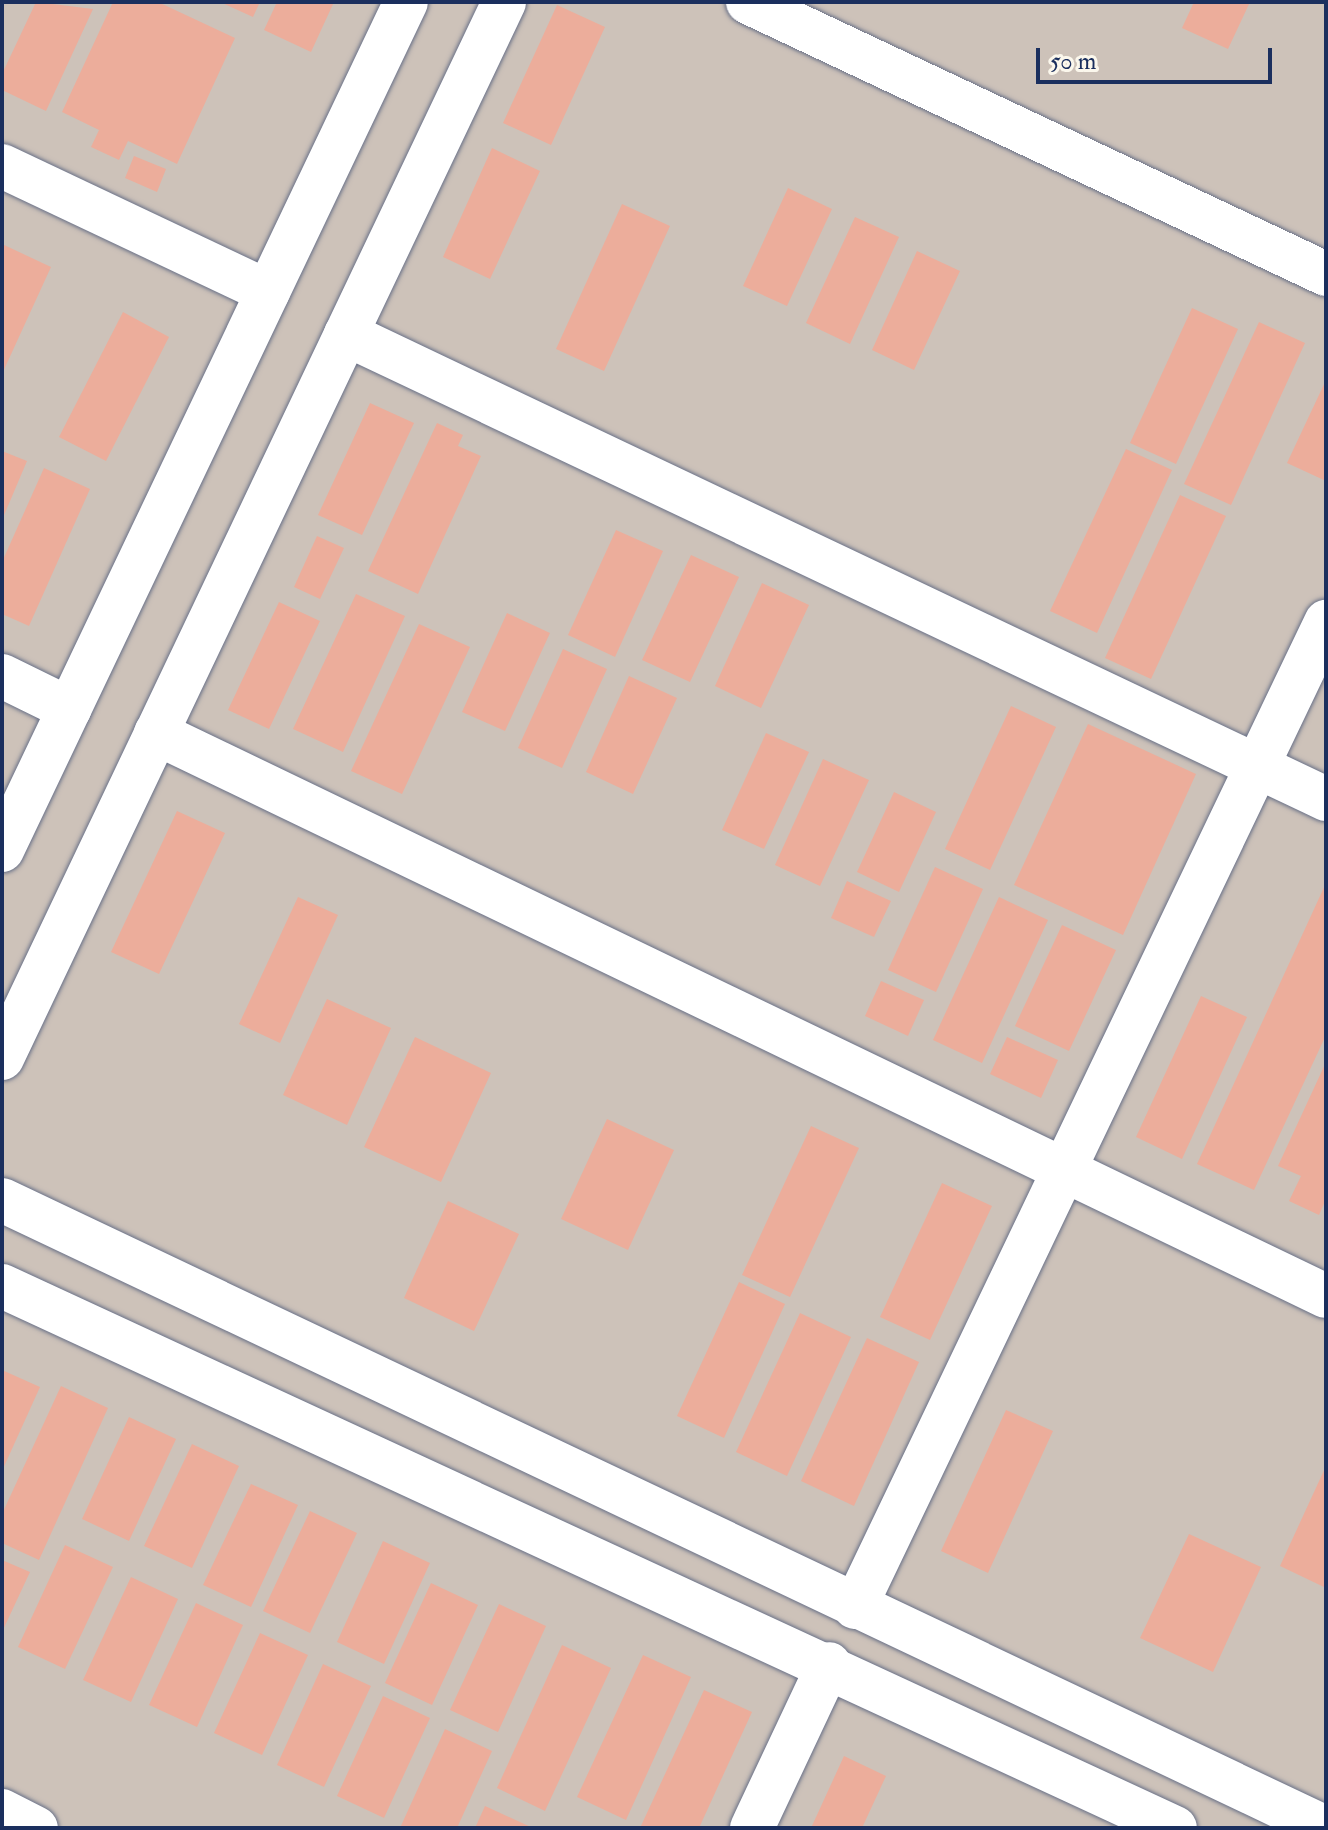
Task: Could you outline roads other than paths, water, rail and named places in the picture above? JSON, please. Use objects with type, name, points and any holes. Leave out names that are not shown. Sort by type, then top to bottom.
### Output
[{"type":"street","points":[[2,850],[406,2]]},
{"type":"street","points":[[2,1058],[504,2]]},
{"type":"street","points":[[748,2],[1326,274]]},
{"type":"street","points":[[2,166],[268,292]]},
{"type":"street","points":[[346,334],[1326,799]]},
{"type":"street","points":[[855,1607],[1326,622]]},
{"type":"street","points":[[2,676],[69,709]]},
{"type":"street","points":[[156,733],[1326,1296]]},
{"type":"street","points":[[2,1200],[1326,1828]]},
{"type":"street","points":[[2,1286],[829,1664],[1175,1828]]},
{"type":"street","points":[[752,1828],[829,1664]]},
{"type":"street","points":[[2,1811],[36,1828]]}]
